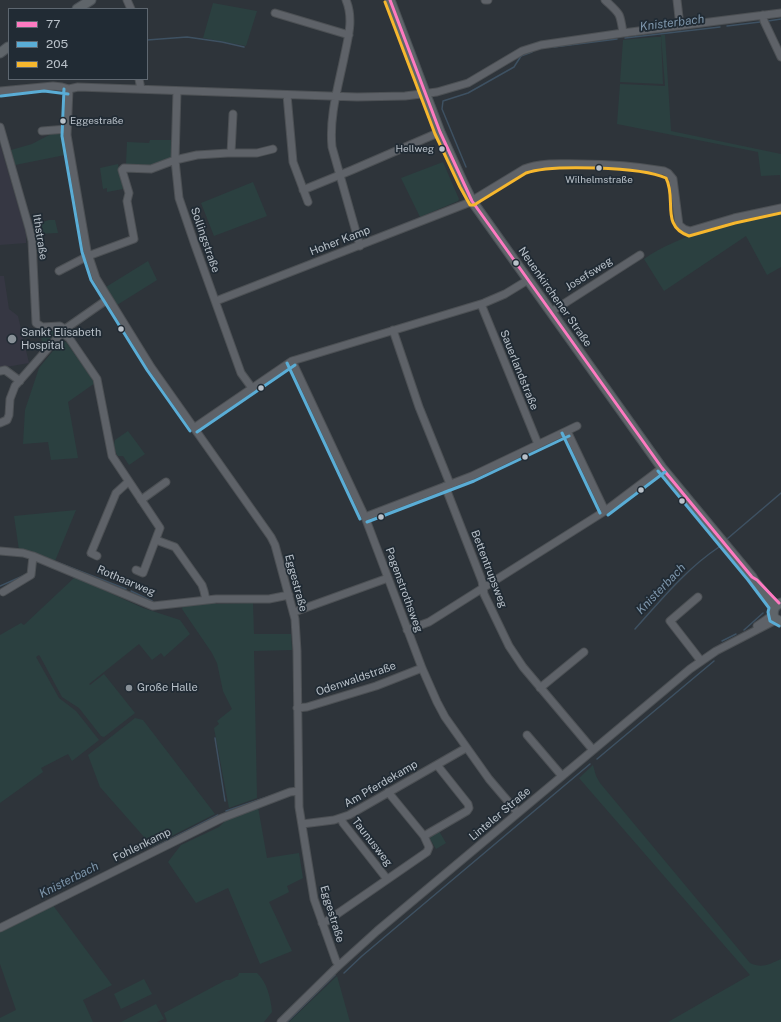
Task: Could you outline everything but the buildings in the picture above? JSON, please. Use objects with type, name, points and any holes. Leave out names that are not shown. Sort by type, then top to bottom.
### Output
[{"type":"main road","points":[[79,8],[91,0]]},
{"type":"main road","name":"Neuenkirchener Straße","points":[[390,0],[440,132],[472,200],[662,468],[752,577],[777,612]]},
{"type":"street","points":[[346,0],[351,22],[336,97],[331,137],[332,147],[360,246]]},
{"type":"street","points":[[605,0],[619,13],[623,33]]},
{"type":"street","points":[[677,0],[680,26]]},
{"type":"street","points":[[275,13],[349,35]]},
{"type":"street","points":[[0,91],[53,86],[69,89],[78,87],[336,97],[405,96],[437,92],[468,83],[531,47],[555,42],[781,13]]},
{"type":"street","points":[[763,15],[781,57]]},
{"type":"street","points":[[139,80],[141,89]]},
{"type":"street","name":"Eggestraße","points":[[69,89],[66,129],[70,158],[88,256],[96,278],[151,368],[272,537],[294,612],[297,651],[298,791],[302,824],[314,899],[336,961],[339,965]]},
{"type":"street","name":"Sollingstraße","points":[[176,90],[175,160],[181,204],[241,373],[252,388]]},
{"type":"street","points":[[287,95],[293,162],[308,202]]},
{"type":"street","points":[[231,153],[234,114]]},
{"type":"street","name":"Ithstraße","points":[[0,127],[30,228],[36,323],[42,327],[60,326],[64,331]]},
{"type":"street","points":[[42,131],[66,129]]},
{"type":"street","points":[[303,190],[440,132]]},
{"type":"street","points":[[59,271],[88,256],[134,239],[127,201],[129,193],[122,170],[124,168],[151,169],[175,160],[197,155],[257,153],[273,149]]},
{"type":"street","points":[[472,200],[533,165],[612,164],[654,169],[668,173],[673,179],[677,222],[684,229],[690,230],[734,218],[781,208]]},
{"type":"street","name":"Hoher Kamp","points":[[216,302],[360,246],[472,200]]},
{"type":"street","name":"Josefsweg","points":[[551,312],[640,255]]},
{"type":"street","points":[[194,428],[292,361],[481,304],[505,294],[528,280]]},
{"type":"street","points":[[0,423],[7,420],[11,395],[15,386],[64,331],[108,299]]},
{"type":"street","name":"Sauerlandstraße","points":[[481,304],[538,444]]},
{"type":"street","name":"Bettentrupsweg","points":[[393,330],[419,407],[482,581],[484,594],[509,646],[523,667],[593,750]]},
{"type":"street","points":[[64,331],[97,379],[112,456],[160,528],[143,573],[136,570]]},
{"type":"street","name":"Pagenstrothsweg","points":[[292,361],[365,517],[422,668],[445,717],[488,779],[518,813]]},
{"type":"street","points":[[0,370],[6,370],[20,381]]},
{"type":"street","points":[[365,517],[472,476],[577,426]]},
{"type":"street","points":[[567,431],[605,511]]},
{"type":"street","points":[[407,630],[429,622],[605,511],[662,468]]},
{"type":"street","points":[[97,556],[91,553],[116,493],[128,482]]},
{"type":"street","points":[[141,500],[166,482]]},
{"type":"street","points":[[156,540],[175,547],[202,585],[206,600]]},
{"type":"street","name":"Rothaarweg","points":[[0,551],[33,556],[153,606],[206,600],[269,598],[289,595]]},
{"type":"street","points":[[3,592],[31,575],[33,556]]},
{"type":"street","points":[[294,612],[388,578]]},
{"type":"street","points":[[698,597],[670,621],[701,661]]},
{"type":"street","name":"Linteler Straße","points":[[281,1022],[339,965],[377,931],[593,750],[701,661],[743,636],[750,634],[777,612]]},
{"type":"street","points":[[540,688],[584,652]]},
{"type":"street","name":"Odenwaldstraße","points":[[297,708],[307,707],[376,686],[422,668]]},
{"type":"street","points":[[527,735],[562,776]]},
{"type":"street","name":"Am Pferdekamp","points":[[302,824],[341,818],[348,815],[466,748]]},
{"type":"street","points":[[424,836],[467,811],[469,808],[468,804],[437,765]]},
{"type":"street","name":"Fohlenkamp","points":[[0,928],[225,816],[290,792],[298,791]]},
{"type":"street","points":[[322,923],[427,852],[429,847],[424,836],[388,792]]},
{"type":"street","name":"Taunusweg","points":[[341,818],[343,824],[387,879]]},
{"type":"shaded area","points":[[0,144],[26,233],[26,243],[0,245]]},
{"type":"shaded area","name":"Sankt Elisabeth Hospital","points":[[0,276],[4,276],[9,309],[18,316],[29,363],[0,368]]},
{"type":"green space","points":[[213,3],[257,11],[246,46],[203,38]]},
{"type":"green space","points":[[661,35],[665,35],[671,131],[781,154],[781,183],[780,175],[761,176],[758,152],[617,124],[620,84],[665,86]]},
{"type":"green space","points":[[661,37],[663,84],[620,82],[623,40]]},
{"type":"green space","points":[[60,132],[63,134],[65,155],[15,165],[11,150],[32,144],[53,133]]},
{"type":"green space","points":[[150,140],[171,140],[171,158],[153,165],[126,164],[127,142],[149,143]]},
{"type":"green space","points":[[443,162],[459,199],[458,201],[420,217],[401,178]]},
{"type":"green space","points":[[118,164],[123,189],[107,192],[107,188],[103,189],[100,168]]},
{"type":"green space","points":[[253,182],[267,216],[214,236],[201,203]]},
{"type":"green space","points":[[781,212],[781,267],[767,275],[746,236],[664,291],[644,259],[674,242],[691,236],[728,224]]},
{"type":"green space","points":[[49,220],[55,220],[58,233],[35,234],[33,225]]},
{"type":"green space","points":[[148,261],[157,280],[117,305],[106,287]]},
{"type":"green space","points":[[41,330],[59,330],[42,350]]},
{"type":"green space","points":[[61,341],[66,342],[95,383],[68,402],[78,458],[51,460],[48,442],[23,444],[25,410],[39,368]]},
{"type":"green space","points":[[128,431],[145,454],[129,465],[123,456],[118,456],[115,451],[114,444],[115,440]]},
{"type":"green space","points":[[76,510],[55,561],[39,554],[19,550],[14,516]]},
{"type":"green space","points":[[75,577],[143,608],[180,620],[190,634],[164,657],[161,653],[152,660],[139,644],[89,684],[90,685],[104,674],[135,713],[104,737],[101,736],[79,708],[62,697],[41,658],[39,655],[36,657],[59,698],[76,711],[99,740],[72,761],[68,754],[41,768],[43,772],[0,803],[0,635],[21,623],[24,625]]},
{"type":"green space","points":[[214,602],[216,604],[253,603],[254,634],[291,634],[292,650],[254,651],[257,798],[229,808],[214,728],[219,724],[217,721],[232,709],[223,691],[217,663],[212,653],[182,609],[183,606]]},
{"type":"green space","points":[[135,718],[143,720],[215,814],[152,846],[100,787],[88,755]]},
{"type":"green space","points":[[593,765],[600,783],[750,963],[762,966],[781,959],[781,1022],[668,1022],[750,975],[579,778]]},
{"type":"green space","points":[[258,807],[267,858],[299,853],[303,878],[287,886],[289,892],[269,902],[292,951],[260,964],[228,888],[196,903],[168,862],[181,845],[219,827],[228,818]]},
{"type":"green space","points":[[439,831],[446,843],[436,849],[429,836]]},
{"type":"green space","points":[[52,904],[112,985],[83,1000],[93,1022],[0,1022],[0,1018],[16,1010],[0,964],[0,930]]},
{"type":"green space","points":[[239,973],[257,973],[266,986],[271,1002],[272,1012],[264,1022],[166,1022],[164,1013],[226,980],[230,980],[238,976]]},
{"type":"green space","points":[[337,976],[350,1022],[289,1022]]},
{"type":"green space","points":[[144,979],[152,994],[121,1009],[114,994]]},
{"type":"green space","points":[[156,1004],[164,1019],[157,1022],[121,1022]]},
{"type":"waterway","name":"Knisterbach","points":[[768,21],[781,19]]},
{"type":"waterway","name":"Knisterbach","points":[[727,26],[760,22]]},
{"type":"waterway","name":"Knisterbach","points":[[625,38],[720,27]]},
{"type":"waterway","points":[[148,40],[187,37],[244,47]]},
{"type":"waterway","name":"Knisterbach","points":[[554,47],[617,39]]},
{"type":"waterway","name":"Knisterbach","points":[[466,167],[442,109],[443,101],[468,93],[514,67],[521,56],[532,52]]},
{"type":"waterway","points":[[540,289],[550,303]]},
{"type":"waterway","points":[[559,315],[570,331]]},
{"type":"waterway","name":"Knisterbach","points":[[727,539],[781,493]]},
{"type":"waterway","name":"Knisterbach","points":[[635,629],[685,575],[719,547]]},
{"type":"waterway","points":[[59,563],[126,589]]},
{"type":"waterway","points":[[0,586],[25,575]]},
{"type":"waterway","points":[[131,591],[152,601]]},
{"type":"waterway","points":[[744,630],[763,613]]},
{"type":"waterway","points":[[722,641],[736,634]]},
{"type":"waterway","points":[[597,759],[714,661]]},
{"type":"waterway","points":[[215,738],[225,801]]},
{"type":"waterway","points":[[344,973],[362,956],[590,764]]},
{"type":"waterway","name":"Knisterbach","points":[[226,811],[276,794]]},
{"type":"waterway","name":"Knisterbach","points":[[153,848],[218,815]]},
{"type":"waterway","points":[[287,1022],[335,975]]},
{"type":"transit line","name":"77","points":[[390,0],[440,132],[472,201],[662,468],[752,577],[757,580],[779,603]]},
{"type":"transit line","name":"204","points":[[385,2],[435,134],[470,205],[474,205],[526,173],[555,168],[596,168],[637,171],[666,178],[669,186],[672,219],[675,226],[689,236],[735,223],[781,213]]},
{"type":"transit line","name":"205","points":[[64,89],[62,136],[82,252],[91,280],[147,370],[190,431]]},
{"type":"transit line","name":"205","points":[[1,96],[44,91],[68,94]]},
{"type":"transit line","name":"205","points":[[287,363],[360,519]]},
{"type":"transit line","name":"205","points":[[197,432],[295,365]]},
{"type":"transit line","name":"205","points":[[562,433],[600,513]]},
{"type":"transit line","name":"205","points":[[367,522],[474,481],[569,436]]},
{"type":"transit line","name":"205","points":[[658,471],[748,580],[769,608],[768,612],[770,621],[779,626]]},
{"type":"transit line","name":"205","points":[[608,515],[665,472]]},
{"type":"place","name":"Eggestraße","points":[[63,121]]},
{"type":"place","name":"Hellweg","points":[[442,149]]},
{"type":"place","name":"Wilhelmstraße","points":[[599,168]]},
{"type":"place","name":"Sankt Elisabeth Hospital","points":[[12,339]]},
{"type":"place","name":"Große Halle","points":[[129,688]]}]
